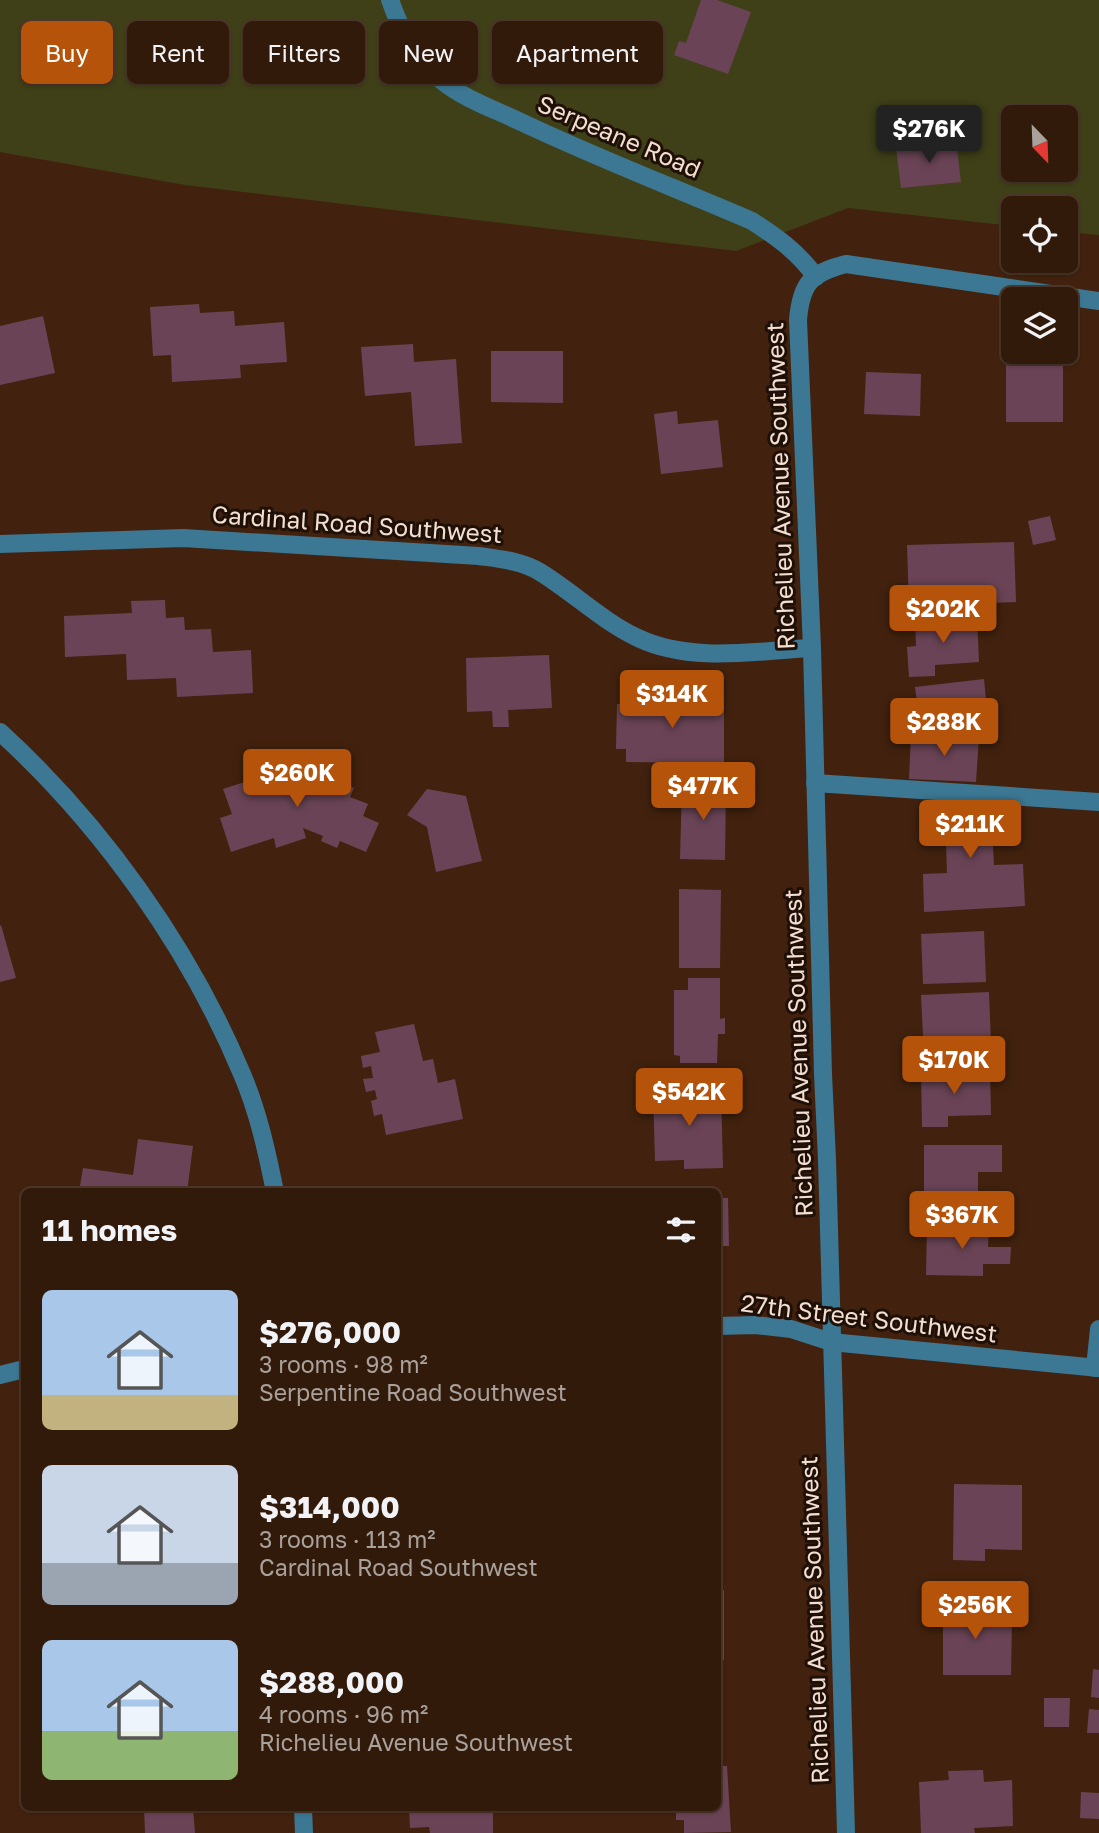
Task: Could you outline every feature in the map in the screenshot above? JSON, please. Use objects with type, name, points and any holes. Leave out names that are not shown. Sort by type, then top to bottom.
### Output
[{"type":"street","name":"Serpeane Road","points":[[390,0],[401,30],[418,57],[441,80],[463,95],[542,132],[752,221],[782,240],[816,276]]},
{"type":"street","points":[[816,276],[825,270],[846,264],[1099,301]]},
{"type":"street","name":"Richelieu Avenue Southwest","points":[[816,276],[806,288],[800,302],[799,320],[813,648],[846,1833]]},
{"type":"street","name":"Cardinal Road Southwest","points":[[0,544],[183,538],[479,556],[510,560],[539,571],[608,622],[640,639],[674,650],[702,654],[813,648]]},
{"type":"street","points":[[0,732],[72,806],[126,872],[165,928],[207,1001],[243,1075],[265,1142],[274,1188]]},
{"type":"street","points":[[816,783],[1099,802]]},
{"type":"street","name":"27th Street Southwest","points":[[721,1326],[755,1325],[791,1329],[831,1342],[1097,1368]]},
{"type":"street","points":[[1097,1368],[1099,1329]]},
{"type":"street","points":[[0,1376],[21,1370]]},
{"type":"street","points":[[303,1811],[304,1833]]},
{"type":"shaded area","points":[[0,0],[1099,0],[1099,235],[1078,233],[1078,196],[1001,196],[1001,225],[848,208],[736,251],[185,185],[0,152]]},
{"type":"building","points":[[701,0],[717,0],[751,12],[728,74],[674,55],[679,41],[686,43]]},
{"type":"building","points":[[956,141],[961,182],[901,188],[896,148]]},
{"type":"building","points":[[199,304],[200,313],[234,311],[235,326],[284,322],[287,362],[240,365],[241,378],[172,382],[171,355],[153,356],[150,307]]},
{"type":"building","points":[[43,316],[55,373],[0,385],[0,326]]},
{"type":"building","points":[[413,344],[414,362],[456,359],[462,443],[415,446],[411,392],[365,396],[361,347]]},
{"type":"building","points":[[491,351],[563,351],[563,403],[491,402]]},
{"type":"building","points":[[1006,364],[1063,364],[1063,422],[1006,422]]},
{"type":"building","points":[[866,372],[921,374],[920,416],[864,414]]},
{"type":"building","points":[[677,411],[678,424],[718,420],[723,467],[661,474],[654,414]]},
{"type":"building","points":[[1050,516],[1056,540],[1033,545],[1028,521]]},
{"type":"building","points":[[1014,542],[1016,602],[909,606],[907,545]]},
{"type":"building","points":[[165,600],[166,618],[184,617],[185,630],[211,629],[213,652],[251,650],[253,693],[177,697],[176,678],[127,680],[126,654],[65,657],[64,616],[132,613],[131,601]]},
{"type":"building","points":[[977,617],[979,662],[935,665],[935,676],[909,677],[907,647],[916,646],[915,620]]},
{"type":"building","points":[[549,655],[552,708],[508,710],[509,727],[493,727],[492,711],[467,712],[466,658]]},
{"type":"building","points":[[984,679],[988,720],[920,727],[915,687]]},
{"type":"building","points":[[629,698],[724,698],[724,763],[626,762],[626,749],[616,749],[617,704],[629,704]]},
{"type":"building","points":[[911,734],[979,737],[976,782],[909,779]]},
{"type":"building","points":[[327,755],[335,780],[354,788],[350,797],[368,804],[363,816],[379,823],[366,852],[340,841],[337,848],[321,841],[323,836],[303,828],[306,838],[276,848],[274,838],[231,852],[220,818],[232,814],[223,789]]},
{"type":"building","points":[[682,784],[726,785],[725,860],[680,859]]},
{"type":"building","points":[[427,789],[466,796],[482,861],[436,872],[427,827],[407,815]]},
{"type":"building","points":[[1004,804],[1006,846],[993,846],[994,865],[1023,864],[1025,906],[924,912],[923,874],[947,873],[946,844],[922,845],[920,808]]},
{"type":"building","points":[[679,889],[721,890],[720,968],[679,968]]},
{"type":"building","points":[[0,926],[16,978],[0,982]]},
{"type":"building","points":[[984,931],[986,982],[923,984],[921,934]]},
{"type":"building","points":[[688,978],[720,978],[720,1019],[725,1018],[725,1034],[718,1034],[717,1063],[680,1063],[680,1056],[674,1055],[674,990],[688,990]]},
{"type":"building","points":[[989,992],[991,1043],[948,1045],[949,1055],[924,1055],[921,995]]},
{"type":"building","points":[[414,1024],[423,1061],[433,1059],[438,1083],[455,1079],[463,1119],[386,1135],[382,1114],[374,1116],[371,1101],[377,1099],[375,1090],[366,1092],[363,1079],[373,1078],[371,1066],[363,1068],[361,1056],[380,1052],[375,1032]]},
{"type":"building","points":[[990,1070],[991,1115],[948,1116],[948,1127],[922,1127],[921,1072]]},
{"type":"building","points":[[721,1089],[723,1168],[684,1169],[684,1160],[655,1161],[653,1091]]},
{"type":"building","points":[[138,1139],[193,1146],[188,1188],[80,1188],[83,1168],[133,1175]]},
{"type":"building","points":[[924,1145],[1002,1145],[1002,1172],[978,1172],[978,1198],[924,1198]]},
{"type":"building","points":[[721,1198],[728,1198],[729,1246],[721,1246]]},
{"type":"building","points":[[927,1225],[989,1226],[988,1247],[1011,1247],[1010,1264],[983,1264],[983,1276],[926,1275]]},
{"type":"building","points":[[954,1484],[1022,1485],[1022,1550],[985,1549],[985,1561],[953,1560]]},
{"type":"building","points":[[721,1590],[724,1590],[724,1660],[721,1660]]},
{"type":"building","points":[[943,1603],[990,1603],[990,1619],[1012,1619],[1011,1675],[943,1675]]},
{"type":"building","points":[[1093,1669],[1099,1670],[1099,1698],[1091,1697]]},
{"type":"building","points":[[1044,1698],[1070,1698],[1069,1727],[1044,1727]]},
{"type":"building","points":[[1089,1709],[1099,1710],[1099,1733],[1087,1733]]},
{"type":"building","points":[[721,1766],[727,1766],[731,1832],[684,1833],[684,1820],[676,1820],[676,1811],[721,1811]]},
{"type":"building","points":[[983,1770],[984,1782],[1012,1780],[1013,1826],[974,1828],[975,1833],[921,1833],[919,1782],[949,1780],[948,1771]]},
{"type":"building","points":[[1081,1792],[1099,1793],[1099,1819],[1080,1818]]},
{"type":"building","points":[[144,1811],[193,1811],[195,1833],[145,1833]]},
{"type":"building","points":[[409,1811],[493,1811],[493,1833],[430,1833],[429,1827],[410,1828]]}]
